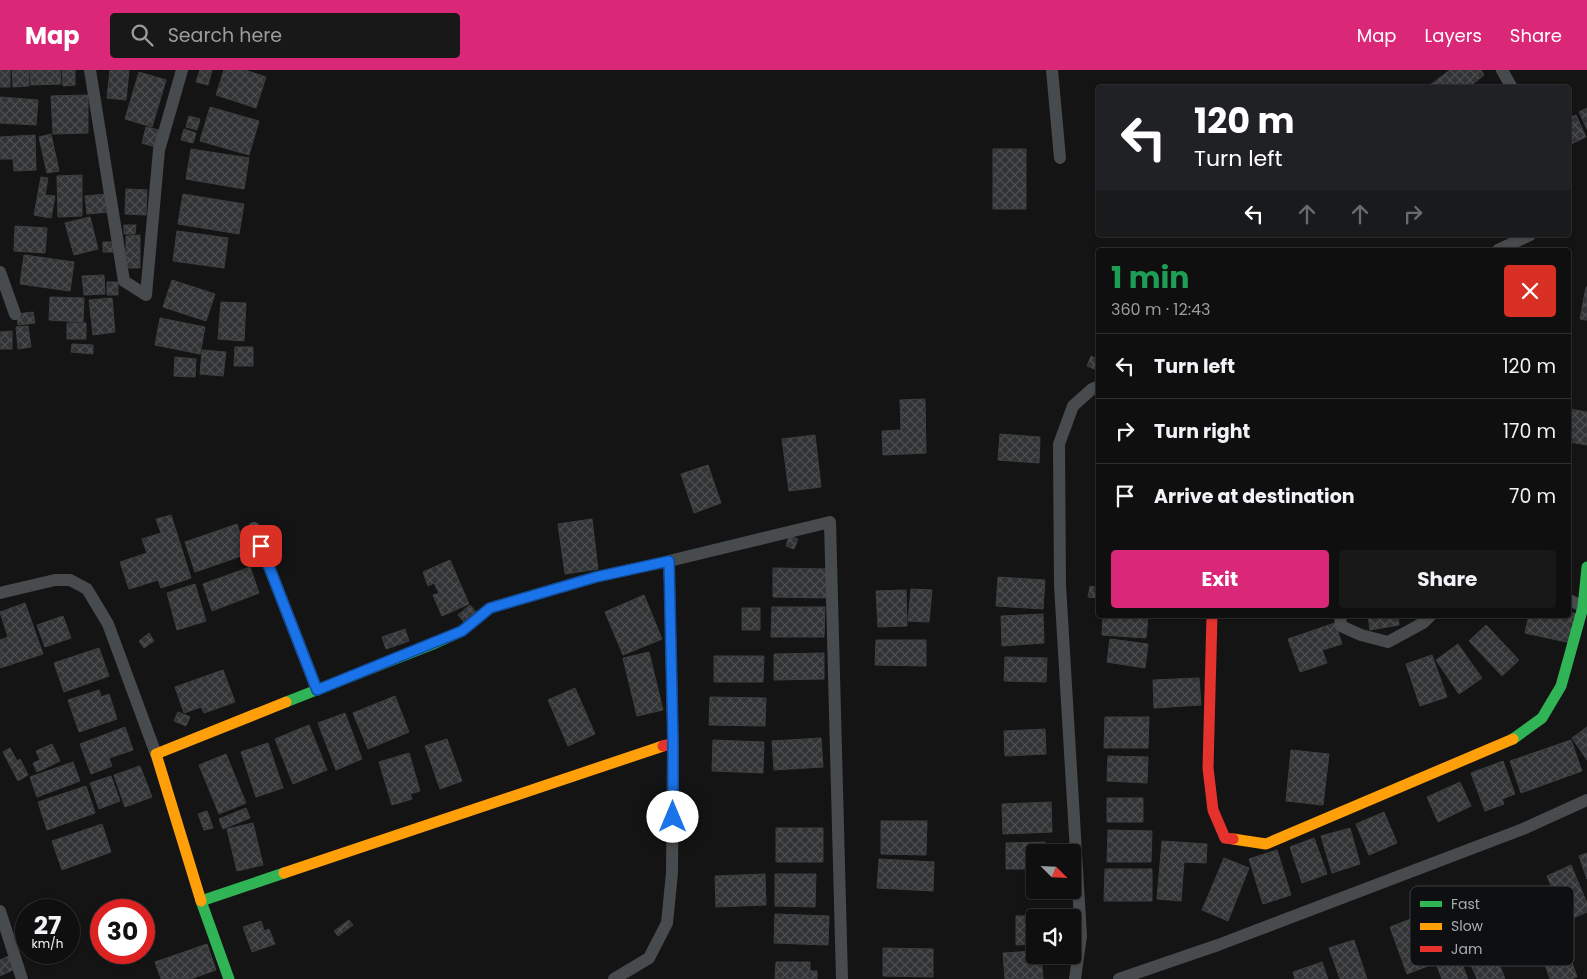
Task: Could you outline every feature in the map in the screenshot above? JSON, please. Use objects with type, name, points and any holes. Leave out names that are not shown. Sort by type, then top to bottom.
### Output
[{"type":"street","points":[[90,70],[124,281],[146,295],[160,150],[182,70]]},
{"type":"street","points":[[1052,70],[1060,158]]},
{"type":"street","points":[[1502,70],[1510,85]]},
{"type":"street","points":[[1502,248],[1526,237]]},
{"type":"street","points":[[0,272],[15,314]]},
{"type":"street","points":[[1075,979],[1081,936],[1060,585],[1058,444],[1073,406],[1096,387]]},
{"type":"street","points":[[156,754],[462,631],[490,608],[596,577],[830,522],[842,979]]},
{"type":"street","points":[[254,528],[317,690]]},
{"type":"street","points":[[614,979],[649,958],[667,923],[672,873],[673,743],[669,561]]},
{"type":"street","points":[[1212,618],[1208,768],[1212,810],[1225,838],[1266,844],[1511,740],[1542,718],[1561,686],[1585,607],[1587,567]]},
{"type":"street","points":[[0,593],[55,580],[70,580],[87,589],[108,624],[156,754],[201,901],[229,979]]},
{"type":"street","points":[[1571,601],[1585,607]]},
{"type":"street","points":[[1340,618],[1341,626],[1360,635],[1388,642],[1423,623],[1428,618]]},
{"type":"street","points":[[201,901],[673,743]]},
{"type":"street","points":[[1119,979],[1218,945],[1523,829],[1587,800]]},
{"type":"street","points":[[0,911],[22,979]]},
{"type":"building","points":[[0,70],[10,70],[10,87],[0,87]]},
{"type":"building","points":[[12,70],[29,70],[29,86],[13,87]]},
{"type":"building","points":[[30,70],[60,70],[61,84],[31,85]]},
{"type":"building","points":[[62,70],[75,70],[75,85],[63,86]]},
{"type":"building","points":[[110,70],[129,70],[126,100],[107,98]]},
{"type":"building","points":[[200,70],[212,70],[208,85],[196,82]]},
{"type":"building","points":[[224,70],[245,70],[266,77],[256,108],[216,95]]},
{"type":"building","points":[[1450,70],[1481,70],[1484,75],[1472,85],[1430,85]]},
{"type":"building","points":[[139,72],[166,80],[152,127],[125,119]]},
{"type":"building","points":[[88,95],[88,133],[53,134],[51,96]]},
{"type":"building","points":[[0,97],[38,100],[36,125],[0,123]]},
{"type":"building","points":[[210,107],[259,121],[249,155],[200,141]]},
{"type":"building","points":[[1587,108],[1587,129],[1579,112]]},
{"type":"building","points":[[1576,115],[1586,137],[1571,144],[1571,117]]},
{"type":"building","points":[[189,116],[200,119],[197,130],[186,127]]},
{"type":"building","points":[[146,127],[159,130],[155,147],[142,143]]},
{"type":"building","points":[[184,129],[196,133],[193,143],[181,140]]},
{"type":"building","points":[[51,134],[59,171],[47,173],[39,137]]},
{"type":"building","points":[[35,135],[36,170],[14,171],[13,159],[0,159],[0,137]]},
{"type":"building","points":[[191,149],[249,158],[244,189],[186,179]]},
{"type":"building","points":[[993,149],[1026,149],[1026,209],[993,209]]},
{"type":"building","points":[[82,175],[82,216],[58,217],[57,176]]},
{"type":"building","points":[[41,177],[48,178],[45,195],[55,196],[51,218],[34,215]]},
{"type":"building","points":[[126,189],[147,190],[146,215],[125,214]]},
{"type":"building","points":[[107,194],[109,212],[87,214],[85,196]]},
{"type":"building","points":[[183,194],[244,204],[239,234],[178,224]]},
{"type":"building","points":[[90,217],[98,249],[74,255],[65,223]]},
{"type":"building","points":[[124,225],[136,225],[135,234],[124,234]]},
{"type":"building","points":[[15,226],[47,228],[45,253],[14,251]]},
{"type":"building","points":[[177,231],[228,238],[224,268],[173,261]]},
{"type":"building","points":[[140,235],[140,268],[126,268],[126,236]]},
{"type":"building","points":[[103,242],[114,242],[114,252],[103,252]]},
{"type":"building","points":[[24,255],[74,262],[70,291],[20,284]]},
{"type":"building","points":[[104,275],[105,294],[84,295],[82,276]]},
{"type":"building","points":[[172,280],[215,294],[206,321],[163,307]]},
{"type":"building","points":[[107,282],[118,282],[118,295],[107,295]]},
{"type":"building","points":[[1587,287],[1587,320],[1580,319]]},
{"type":"building","points":[[50,297],[84,298],[83,322],[49,320]]},
{"type":"building","points":[[112,298],[115,332],[93,335],[89,300]]},
{"type":"building","points":[[221,302],[246,303],[244,341],[218,339]]},
{"type":"building","points":[[33,312],[35,323],[18,325],[17,314]]},
{"type":"building","points":[[160,318],[205,327],[200,354],[155,345]]},
{"type":"building","points":[[67,323],[86,323],[86,339],[67,339]]},
{"type":"building","points":[[28,326],[31,347],[18,349],[16,327]]},
{"type":"building","points":[[12,331],[12,349],[0,349],[0,332]]},
{"type":"building","points":[[72,344],[93,345],[93,354],[71,352]]},
{"type":"building","points":[[235,347],[253,347],[253,366],[234,366]]},
{"type":"building","points":[[202,350],[226,352],[223,376],[200,374]]},
{"type":"building","points":[[1091,356],[1096,358],[1096,370],[1087,366]]},
{"type":"building","points":[[175,357],[196,359],[195,377],[174,376]]},
{"type":"building","points":[[925,399],[926,453],[883,455],[882,431],[901,430],[900,400]]},
{"type":"building","points":[[1571,409],[1587,412],[1587,445],[1571,442]]},
{"type":"building","points":[[1000,434],[1040,437],[1039,463],[998,460]]},
{"type":"building","points":[[815,435],[821,487],[789,491],[782,439]]},
{"type":"building","points":[[708,465],[721,503],[694,513],[681,474]]},
{"type":"building","points":[[171,515],[191,578],[161,588],[158,580],[129,589],[120,562],[147,553],[142,539],[161,533],[156,519]]},
{"type":"building","points":[[592,519],[598,569],[565,574],[558,524]]},
{"type":"building","points":[[237,524],[247,554],[195,572],[185,542]]},
{"type":"building","points":[[789,536],[798,539],[794,549],[786,546]]},
{"type":"building","points":[[450,560],[469,604],[442,616],[433,595],[439,593],[434,583],[428,586],[423,572]]},
{"type":"building","points":[[250,567],[259,593],[212,611],[203,584]]},
{"type":"building","points":[[773,568],[828,569],[827,598],[773,597]]},
{"type":"building","points":[[998,577],[1045,580],[1043,609],[996,606]]},
{"type":"building","points":[[195,584],[206,621],[177,630],[167,593]]},
{"type":"building","points":[[1090,586],[1096,587],[1096,598],[1088,597]]},
{"type":"building","points":[[911,589],[932,590],[929,622],[908,621]]},
{"type":"building","points":[[906,590],[907,626],[878,627],[876,591]]},
{"type":"building","points":[[644,595],[662,639],[623,655],[605,612]]},
{"type":"building","points":[[25,603],[43,654],[0,668],[0,640],[8,637],[0,612]]},
{"type":"building","points":[[470,605],[476,612],[464,622],[458,615]]},
{"type":"building","points":[[772,607],[825,607],[824,637],[771,637]]},
{"type":"building","points":[[742,608],[760,608],[760,630],[742,630]]},
{"type":"building","points":[[1571,612],[1577,614],[1571,643],[1525,633],[1528,618],[1571,618]]},
{"type":"building","points":[[1043,614],[1044,643],[1002,646],[1001,616]]},
{"type":"building","points":[[63,616],[71,638],[45,647],[37,625]]},
{"type":"building","points":[[1103,618],[1148,618],[1146,638],[1102,635]]},
{"type":"building","points":[[1368,618],[1398,618],[1399,625],[1370,630]]},
{"type":"building","points":[[1335,623],[1342,644],[1322,650],[1327,663],[1300,672],[1288,639]]},
{"type":"building","points":[[1486,625],[1519,660],[1502,676],[1469,641]]},
{"type":"building","points":[[405,629],[409,641],[386,649],[382,637]]},
{"type":"building","points":[[149,633],[154,641],[144,648],[139,641]]},
{"type":"building","points":[[1110,639],[1148,644],[1145,668],[1107,662]]},
{"type":"building","points":[[876,640],[926,640],[926,666],[875,665]]},
{"type":"building","points":[[1458,644],[1482,678],[1459,694],[1436,660]]},
{"type":"building","points":[[99,648],[109,676],[64,692],[54,663]]},
{"type":"building","points":[[649,652],[663,710],[637,716],[623,658]]},
{"type":"building","points":[[824,653],[824,679],[774,680],[774,654]]},
{"type":"building","points":[[1432,655],[1447,697],[1420,706],[1406,664]]},
{"type":"building","points":[[714,656],[764,656],[763,682],[714,682]]},
{"type":"building","points":[[1005,657],[1047,658],[1046,682],[1004,681]]},
{"type":"building","points":[[223,670],[235,702],[204,713],[201,707],[184,713],[175,687]]},
{"type":"building","points":[[1199,678],[1201,705],[1154,708],[1153,680]]},
{"type":"building","points":[[575,688],[595,734],[568,746],[548,700]]},
{"type":"building","points":[[99,690],[101,697],[109,694],[117,719],[79,732],[68,700]]},
{"type":"building","points":[[395,696],[409,732],[368,749],[353,713]]},
{"type":"building","points":[[710,697],[766,698],[765,726],[709,725]]},
{"type":"building","points":[[178,712],[190,717],[186,726],[174,721]]},
{"type":"building","points":[[345,713],[362,759],[336,770],[318,723]]},
{"type":"building","points":[[1105,717],[1149,717],[1148,748],[1104,748]]},
{"type":"building","points":[[309,725],[327,770],[293,784],[275,739]]},
{"type":"building","points":[[125,727],[133,750],[109,758],[112,766],[91,774],[80,744]]},
{"type":"building","points":[[1587,727],[1587,760],[1572,738]]},
{"type":"building","points":[[1045,729],[1046,754],[1005,756],[1004,731]]},
{"type":"building","points":[[821,738],[823,767],[774,770],[772,741]]},
{"type":"building","points":[[447,739],[462,781],[440,789],[425,746]]},
{"type":"building","points":[[713,740],[764,742],[763,773],[712,771]]},
{"type":"building","points":[[1571,740],[1582,771],[1521,793],[1510,761]]},
{"type":"building","points":[[268,743],[283,788],[256,797],[241,752]]},
{"type":"building","points":[[52,744],[60,761],[37,772],[33,763],[40,760],[36,751]]},
{"type":"building","points":[[10,748],[17,761],[20,759],[28,775],[18,781],[3,752]]},
{"type":"building","points":[[1291,750],[1329,754],[1323,805],[1286,801]]},
{"type":"building","points":[[409,753],[420,791],[410,794],[412,799],[392,805],[379,762]]},
{"type":"building","points":[[226,754],[246,803],[219,814],[199,765]]},
{"type":"building","points":[[1108,756],[1148,757],[1147,783],[1107,781]]},
{"type":"building","points":[[1503,761],[1515,794],[1502,799],[1504,804],[1485,811],[1471,773]]},
{"type":"building","points":[[73,762],[80,781],[37,797],[30,777]]},
{"type":"building","points":[[140,766],[152,797],[125,807],[114,775]]},
{"type":"building","points":[[111,776],[120,801],[99,809],[90,783]]},
{"type":"building","points":[[1460,782],[1471,806],[1438,822],[1427,797]]},
{"type":"building","points":[[86,786],[95,813],[47,830],[38,802]]},
{"type":"building","points":[[1107,798],[1143,798],[1143,822],[1107,822]]},
{"type":"building","points":[[1051,802],[1052,832],[1003,834],[1002,804]]},
{"type":"building","points":[[246,808],[250,818],[223,829],[219,819]]},
{"type":"building","points":[[207,811],[213,828],[204,830],[198,814]]},
{"type":"building","points":[[1384,812],[1397,843],[1369,855],[1356,824]]},
{"type":"building","points":[[881,821],[927,821],[926,855],[881,854]]},
{"type":"building","points":[[253,823],[263,865],[237,871],[227,829]]},
{"type":"building","points":[[102,824],[111,852],[62,870],[52,841]]},
{"type":"building","points":[[776,828],[823,828],[823,862],[776,862]]},
{"type":"building","points":[[1350,828],[1360,864],[1332,873],[1321,836]]},
{"type":"building","points":[[1108,830],[1152,831],[1151,862],[1107,862]]},
{"type":"building","points":[[1314,838],[1327,874],[1302,883],[1290,847]]},
{"type":"building","points":[[1162,841],[1207,844],[1206,863],[1184,862],[1181,901],[1157,899]]},
{"type":"building","points":[[1045,842],[1045,844],[1026,844],[1026,869],[1006,869],[1006,843]]},
{"type":"building","points":[[1277,850],[1291,895],[1263,904],[1249,859]]},
{"type":"building","points":[[1587,853],[1587,879],[1579,856]]},
{"type":"building","points":[[1224,858],[1249,868],[1228,921],[1202,910]]},
{"type":"building","points":[[879,859],[934,862],[933,891],[877,888]]},
{"type":"building","points":[[1571,865],[1587,903],[1587,912],[1574,918],[1574,886],[1551,886],[1547,876]]},
{"type":"building","points":[[1105,869],[1152,869],[1152,901],[1104,901]]},
{"type":"building","points":[[765,874],[766,905],[716,907],[715,876]]},
{"type":"building","points":[[775,874],[816,874],[815,907],[775,906]]},
{"type":"building","points":[[775,914],[829,916],[828,945],[774,943]]},
{"type":"building","points":[[1016,916],[1026,916],[1026,944],[1016,945]]},
{"type":"building","points":[[1410,919],[1410,966],[1428,966],[1407,974],[1390,927]]},
{"type":"building","points":[[349,920],[353,925],[338,936],[334,931]]},
{"type":"building","points":[[261,921],[264,931],[269,929],[275,944],[252,952],[243,927]]},
{"type":"building","points":[[1354,940],[1367,979],[1340,979],[1329,948]]},
{"type":"building","points":[[207,944],[216,970],[190,979],[161,979],[155,962]]},
{"type":"building","points":[[883,948],[933,949],[933,977],[883,976]]},
{"type":"building","points":[[1026,952],[1026,964],[1042,964],[1043,979],[1005,979],[1003,953]]},
{"type":"building","points":[[9,956],[15,969],[0,976],[0,960]]},
{"type":"building","points":[[776,962],[810,962],[810,971],[817,971],[817,979],[775,979]]},
{"type":"building","points":[[1322,962],[1328,979],[1295,979],[1293,972]]},
{"type":"building","points":[[1437,966],[1463,966],[1468,979],[1442,979]]},
{"type":"building","points":[[1472,966],[1500,966],[1505,979],[1477,979]]},
{"type":"building","points":[[1545,966],[1573,966],[1577,977],[1571,979],[1550,979]]},
{"type":"traffic: fast","points":[[1513,739],[1542,718],[1561,686],[1583,607],[1587,567]]},
{"type":"traffic: fast","points":[[286,702],[462,631],[490,608],[596,577],[628,570]]},
{"type":"traffic: fast","points":[[229,979],[201,901],[284,873]]},
{"type":"traffic: slow","points":[[201,901],[156,754],[286,702]]},
{"type":"traffic: slow","points":[[1233,839],[1266,844],[1513,739]]},
{"type":"traffic: slow","points":[[284,873],[663,746]]},
{"type":"traffic: jam","points":[[628,570],[669,561],[673,743],[663,746]]},
{"type":"traffic: jam","points":[[1212,618],[1208,768],[1213,810],[1225,838],[1233,839]]},
{"type":"route","points":[[261,546],[317,690],[462,631],[490,608],[596,577],[669,561],[673,817]]}]
